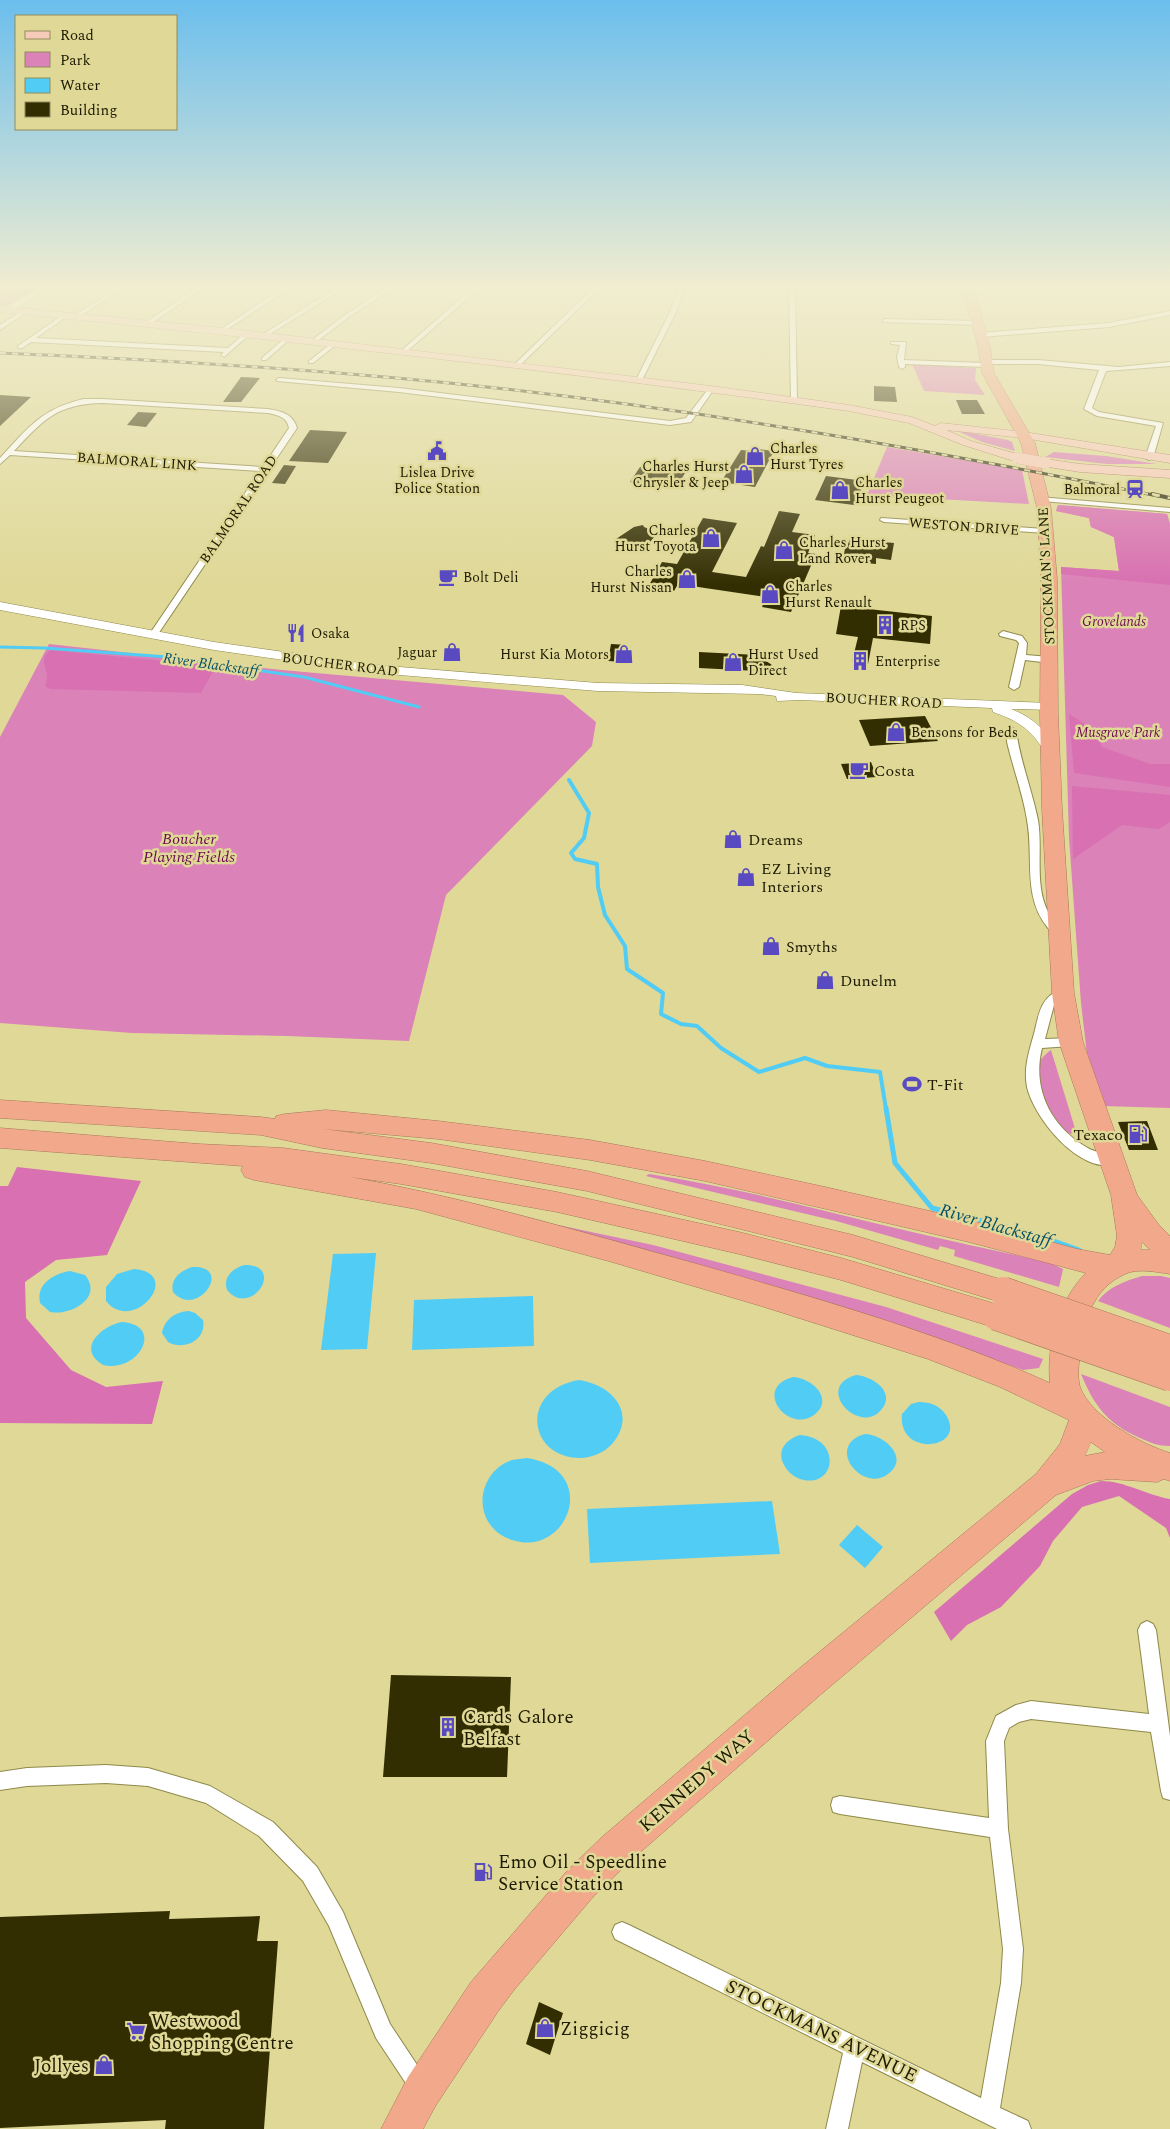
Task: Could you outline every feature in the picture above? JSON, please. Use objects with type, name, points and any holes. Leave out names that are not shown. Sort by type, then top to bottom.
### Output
[{"type":"highway","name":"STOCKMAN'S LANE","points":[[994,386],[1021,429],[1024,456],[1042,499],[1049,579],[1049,711],[1052,809],[1063,993],[1071,1042],[1124,1195],[1130,1236],[1128,1248],[1117,1265]]},
{"type":"highway","points":[[0,1109],[261,1126],[322,1138],[431,1153],[588,1181],[853,1246],[999,1304],[1170,1377]]},
{"type":"highway","points":[[261,1126],[326,1119],[438,1130],[590,1150],[705,1171],[825,1197],[969,1231],[1076,1260],[1117,1265],[1142,1261],[1170,1263]]},
{"type":"highway","points":[[0,1138],[199,1154],[283,1158],[401,1174],[557,1202],[999,1304],[1170,1349]]},
{"type":"highway","points":[[199,1154],[257,1170],[416,1199],[621,1253],[761,1294],[932,1348],[1010,1378],[1080,1412],[1121,1446],[1155,1463],[1170,1468]]},
{"type":"highway","name":"STOCKMAN'S LANE","points":[[1124,1195],[1150,1233],[1170,1253]]},
{"type":"highway","points":[[1080,1412],[1068,1392],[1065,1382],[1064,1364],[1072,1317],[1081,1295],[1086,1289],[1117,1265]]},
{"type":"highway","name":"KENNEDY WAY","points":[[402,2129],[422,2091],[500,1976],[580,1884],[615,1850],[807,1684],[1047,1484],[1068,1462],[1076,1448],[1080,1412]]},
{"type":"highway","name":"KENNEDY WAY","points":[[1047,1484],[1092,1466],[1170,1468]]},
{"type":"main road","points":[[690,386],[794,398],[919,422],[986,430],[1021,429],[1092,447],[1170,459]]},
{"type":"main road","points":[[849,408],[863,407],[894,412],[969,428]]},
{"type":"main road","points":[[919,422],[967,443],[1046,463],[1080,468],[1139,470],[1170,474]]},
{"type":"main road","points":[[1024,456],[1052,448],[1092,447]]},
{"type":"main road","points":[[1150,456],[1170,463]]},
{"type":"main road","points":[[1139,470],[1170,468]]},
{"type":"street","points":[[347,386],[670,423],[688,420],[711,389]]},
{"type":"street","points":[[794,386],[794,398]]},
{"type":"street","points":[[1096,386],[1088,409],[1097,414],[1160,425],[1150,456]]},
{"type":"street","name":"BALMORAL ROAD","points":[[0,462],[52,410],[81,402],[104,401],[257,410],[285,416],[293,423],[293,428],[266,469],[153,635]]},
{"type":"street","name":"BALMORAL LINK","points":[[9,453],[266,469]]},
{"type":"street","points":[[1042,499],[1170,510]]},
{"type":"street","name":"WESTON DRIVE","points":[[884,520],[1045,531]]},
{"type":"street","name":"BOUCHER ROAD","points":[[0,606],[282,657],[398,672],[654,689],[720,698],[774,700],[794,696],[973,704],[1049,711]]},
{"type":"street","name":"STOCKMAN'S LANE","points":[[1003,634],[1019,638],[1023,643],[1023,657],[1015,673],[1014,687]]},
{"type":"street","name":"STOCKMAN'S LANE","points":[[1023,657],[1050,660]]},
{"type":"street","points":[[938,702],[1032,698],[1049,688]]},
{"type":"street","name":"BOUCHER ROAD","points":[[973,704],[998,709],[1049,711]]},
{"type":"street","points":[[998,709],[1035,726],[1051,750]]},
{"type":"street","points":[[1012,730],[1015,752],[1030,803],[1034,826],[1038,901],[1043,915],[1059,934]]},
{"type":"street","points":[[1030,803],[1052,809]]},
{"type":"street","points":[[1063,993],[1055,996],[1048,1002],[1038,1044],[1032,1075],[1040,1105],[1058,1131],[1076,1147],[1092,1156],[1111,1160]]},
{"type":"street","points":[[1038,1044],[1071,1042]]},
{"type":"street","points":[[1147,1630],[1170,1791]]},
{"type":"street","points":[[989,2112],[1011,1983],[1013,1950],[999,1828],[995,1741],[1002,1722],[1016,1714],[1030,1710],[1159,1724]]},
{"type":"street","points":[[0,1781],[27,1777],[106,1774],[148,1777],[210,1795],[266,1829],[310,1874],[336,1919],[382,2031],[422,2091]]},
{"type":"street","points":[[840,1805],[999,1828]]},
{"type":"street","name":"STOCKMANS AVENUE","points":[[622,1932],[1020,2129]]},
{"type":"street","points":[[836,2129],[855,2047]]},
{"type":"green space","points":[[922,386],[979,386],[985,395],[924,391]]},
{"type":"green space","points":[[955,430],[1008,440],[1012,442],[1015,451],[982,442]]},
{"type":"green space","points":[[887,447],[1022,470],[1029,504],[867,495]]},
{"type":"green space","points":[[1054,452],[1106,456],[1157,464],[1107,464],[1045,457]]},
{"type":"green space","name":"Musgrave Park","points":[[1058,505],[1167,514],[1170,524],[1170,1108],[1102,1106],[1088,1063],[1081,1003],[1069,838],[1061,567],[1119,571],[1114,537],[1091,527],[1089,518],[1056,511]]},
{"type":"green space","name":"Boucher Playing Fields","points":[[49,644],[282,670],[563,695],[596,722],[592,746],[446,895],[409,1041],[132,1033],[0,1023],[0,737]]},
{"type":"green space","points":[[1051,1050],[1077,1135],[1069,1133],[1054,1119],[1043,1096],[1038,1074],[1039,1065],[1042,1058]]},
{"type":"green space","points":[[649,1174],[752,1194],[1048,1262],[1063,1269],[1059,1287],[954,1256],[955,1250],[940,1246],[938,1250],[836,1221],[646,1176]]},
{"type":"green space","points":[[553,1224],[653,1245],[886,1307],[1043,1359],[1039,1368],[1023,1370],[909,1330]]},
{"type":"green space","points":[[1142,1276],[1170,1278],[1170,1328],[1098,1301],[1112,1288]]},
{"type":"green space","points":[[1081,1374],[1170,1407],[1170,1446],[1151,1443],[1119,1427],[1097,1405]]},
{"type":"shaded area","points":[[1058,505],[1167,514],[1170,524],[1170,585],[1061,574],[1061,567],[1119,571],[1114,537],[1091,527],[1089,518],[1056,511]]},
{"type":"shaded area","points":[[51,650],[216,666],[201,693],[50,689],[45,686],[47,673],[44,660],[47,653]]},
{"type":"shaded area","points":[[1069,714],[1097,732],[1102,747],[1150,764],[1170,764],[1170,787],[1074,773]]},
{"type":"shaded area","points":[[1072,786],[1170,795],[1170,822],[1159,829],[1122,825],[1073,859]]},
{"type":"shaded area","points":[[17,1167],[141,1181],[107,1255],[56,1260],[25,1282],[26,1318],[71,1370],[106,1387],[163,1381],[152,1424],[0,1423],[0,1186],[8,1186]]},
{"type":"shaded area","points":[[1101,1481],[1119,1483],[1170,1499],[1170,1538],[1166,1528],[1119,1496],[1082,1507],[1053,1541],[1040,1566],[1001,1607],[967,1625],[951,1641],[934,1612],[1072,1494],[1088,1485]]},
{"type":"water","points":[[376,1253],[367,1349],[321,1350],[333,1254]]},
{"type":"water","points":[[244,1265],[257,1267],[263,1273],[264,1280],[261,1288],[254,1295],[246,1298],[236,1297],[227,1290],[226,1285],[227,1277]]},
{"type":"water","points":[[192,1267],[205,1269],[211,1274],[211,1281],[208,1289],[201,1296],[192,1300],[182,1299],[173,1292],[173,1283],[180,1273]]},
{"type":"water","points":[[134,1269],[149,1273],[155,1280],[155,1290],[140,1307],[129,1311],[117,1310],[106,1301],[106,1287],[117,1274]]},
{"type":"water","points":[[70,1271],[85,1275],[90,1283],[88,1298],[82,1304],[67,1311],[50,1312],[40,1303],[39,1296],[43,1285],[52,1277]]},
{"type":"water","points":[[533,1296],[534,1346],[412,1350],[414,1300]]},
{"type":"water","points":[[189,1311],[195,1313],[203,1320],[203,1327],[198,1338],[193,1342],[181,1345],[168,1342],[162,1333],[168,1320],[176,1314]]},
{"type":"water","points":[[122,1322],[135,1325],[142,1331],[144,1339],[142,1348],[136,1356],[127,1362],[116,1366],[103,1365],[95,1359],[92,1352],[94,1339],[106,1328]]},
{"type":"water","points":[[856,1375],[869,1378],[881,1386],[884,1391],[885,1403],[881,1410],[872,1416],[862,1417],[852,1414],[844,1407],[839,1398],[839,1389],[844,1381]]},
{"type":"water","points":[[793,1377],[800,1378],[814,1385],[822,1396],[820,1409],[814,1415],[804,1419],[794,1419],[785,1414],[778,1407],[775,1399],[775,1390],[781,1383]]},
{"type":"water","points":[[579,1380],[591,1383],[611,1394],[618,1402],[622,1411],[619,1433],[612,1444],[598,1454],[582,1458],[564,1455],[550,1448],[541,1436],[537,1423],[539,1409],[546,1397],[560,1386]]},
{"type":"water","points":[[919,1402],[934,1405],[946,1415],[950,1427],[948,1436],[940,1442],[920,1443],[910,1438],[903,1428],[902,1414],[911,1404]]},
{"type":"water","points":[[865,1434],[880,1438],[892,1448],[896,1455],[896,1461],[894,1468],[888,1474],[878,1478],[868,1478],[858,1473],[851,1466],[847,1457],[848,1448],[853,1440]]},
{"type":"water","points":[[800,1435],[814,1438],[823,1445],[828,1453],[830,1462],[827,1471],[821,1477],[812,1480],[800,1479],[784,1466],[781,1453],[784,1445]]},
{"type":"water","points":[[527,1458],[550,1466],[564,1478],[570,1493],[569,1509],[562,1524],[550,1536],[534,1542],[516,1541],[501,1535],[493,1528],[483,1510],[484,1490],[494,1472],[512,1460]]},
{"type":"water","points":[[772,1501],[780,1554],[590,1563],[587,1509]]},
{"type":"water","points":[[857,1525],[883,1547],[865,1568],[839,1545]]},
{"type":"building","points":[[234,386],[253,386],[241,402],[223,402]]},
{"type":"building","points":[[874,386],[895,387],[897,402],[874,401]]},
{"type":"building","points":[[0,395],[31,397],[0,426]]},
{"type":"building","points":[[956,400],[977,400],[985,414],[962,414]]},
{"type":"building","points":[[138,412],[157,413],[146,427],[127,425]]},
{"type":"building","points":[[310,430],[347,432],[328,463],[289,461]]},
{"type":"building","name":"Charles Hurst Chrysler & Jeep","points":[[757,449],[774,451],[755,487],[721,482],[741,450],[754,451]]},
{"type":"building","points":[[284,465],[296,466],[285,484],[272,483]]},
{"type":"building","points":[[640,467],[685,473],[676,489],[630,482]]},
{"type":"building","name":"Charles Hurst Peugeot","points":[[826,476],[865,481],[854,505],[815,500]]},
{"type":"building","points":[[779,511],[800,514],[792,532],[815,535],[808,553],[816,554],[791,612],[762,607],[766,597],[678,584],[674,591],[648,587],[662,562],[677,564],[703,518],[737,523],[712,572],[746,577],[761,546],[764,547]]},
{"type":"building","points":[[643,525],[652,530],[649,531],[657,534],[650,542],[641,547],[616,539],[634,527]]},
{"type":"building","points":[[850,539],[894,543],[891,560],[876,558],[876,564],[843,561],[845,548]]},
{"type":"building","name":"RPS","points":[[841,606],[932,616],[930,644],[873,638],[868,664],[852,662],[858,637],[836,634]]},
{"type":"building","points":[[611,644],[628,645],[624,662],[608,661]]},
{"type":"building","name":"Hurst Used Direct","points":[[699,652],[757,655],[772,665],[757,671],[699,668]]},
{"type":"building","name":"Bensons for Beds","points":[[925,716],[938,741],[870,746],[859,720]]},
{"type":"building","name":"Costa","points":[[871,762],[877,777],[847,779],[841,764]]},
{"type":"building","name":"Texaco","points":[[1147,1121],[1158,1150],[1129,1150],[1118,1122]]},
{"type":"building","name":"Cards Galore Belfast","points":[[391,1675],[511,1677],[507,1777],[383,1777]]},
{"type":"building","name":"Westwood Shopping Centre","points":[[170,1911],[169,1919],[260,1916],[257,1941],[278,1941],[264,2129],[165,2129],[166,2120],[0,2128],[0,1917]]},
{"type":"building","name":"Ziggicig","points":[[539,2002],[563,2013],[550,2055],[526,2044]]},
{"type":"waterway","name":"River Blackstaff","points":[[0,647],[44,648],[168,657],[304,677],[419,707]]},
{"type":"waterway","name":"River Blackstaff","points":[[569,780],[589,813],[584,838],[571,853],[575,859],[597,864],[598,887],[605,915],[625,946],[627,969],[663,993],[661,1014],[681,1024],[697,1026],[721,1048],[759,1072],[805,1058],[827,1066],[880,1072],[886,1109]]},
{"type":"waterway","name":"River Blackstaff","points":[[886,1108],[895,1163],[932,1208],[1034,1234],[1079,1250]]},
{"type":"railway","points":[[479,386],[620,403],[800,430],[979,461],[1158,496]]},
{"type":"railway","points":[[1152,494],[1170,498]]},
{"type":"place","name":"Lislea Drive Police Station","points":[[437,451]]},
{"type":"place","name":"Charles Hurst Tyres","points":[[755,456]]},
{"type":"place","name":"Charles Hurst Chrysler & Jeep","points":[[744,474]]},
{"type":"place","name":"Balmoral","points":[[1135,489]]},
{"type":"place","name":"Charles Hurst Peugeot","points":[[840,490]]},
{"type":"place","name":"Charles Hurst Toyota","points":[[711,538]]},
{"type":"place","name":"Charles Hurst Land Rover","points":[[784,550]]},
{"type":"place","name":"Bolt Deli","points":[[448,577]]},
{"type":"place","name":"Charles Hurst Nissan","points":[[687,579]]},
{"type":"place","name":"Charles Hurst Renault","points":[[770,594]]},
{"type":"place","name":"RPS","points":[[885,625]]},
{"type":"place","name":"Osaka","points":[[296,633]]},
{"type":"place","name":"Jaguar","points":[[452,652]]},
{"type":"place","name":"Hurst Kia Motors","points":[[624,654]]},
{"type":"place","name":"Enterprise","points":[[860,661]]},
{"type":"place","name":"Hurst Used Direct","points":[[733,662]]},
{"type":"place","name":"Bensons for Beds","points":[[896,732]]},
{"type":"place","name":"Costa","points":[[859,770]]},
{"type":"place","name":"Dreams","points":[[733,839]]},
{"type":"place","name":"EZ Living Interiors","points":[[746,877]]},
{"type":"place","name":"Smyths","points":[[771,946]]},
{"type":"place","name":"Dunelm","points":[[825,980]]},
{"type":"place","name":"T-Fit","points":[[912,1084]]},
{"type":"place","name":"Texaco","points":[[1138,1134]]},
{"type":"place","name":"Cards Galore Belfast","points":[[448,1727]]},
{"type":"place","name":"Emo Oil - Speedline Service Station","points":[[483,1872]]},
{"type":"place","name":"Ziggicig","points":[[545,2028]]},
{"type":"place","name":"Westwood Shopping Centre","points":[[136,2031]]},
{"type":"place","name":"Jollyes","points":[[104,2065]]},
{"type":"park label","name":"Grovelands","points":[[1114,621]]}]
